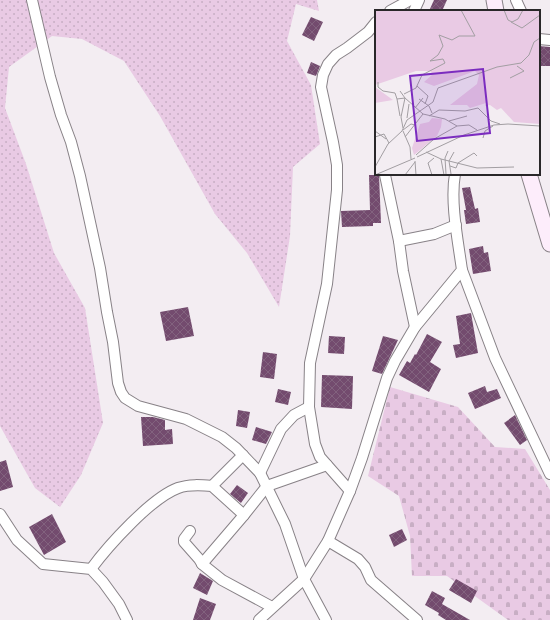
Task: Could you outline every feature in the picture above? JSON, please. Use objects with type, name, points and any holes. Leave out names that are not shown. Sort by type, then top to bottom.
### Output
[{"type":"street","points":[[32,0],[50,77],[61,115],[71,142],[80,176],[100,268],[107,312],[114,342],[118,383],[121,392],[125,398],[138,406],[186,419],[211,431],[222,437],[244,455],[260,473],[267,486],[285,524],[304,578],[326,620]]},
{"type":"street","points":[[392,10],[410,0]]},
{"type":"street","points":[[414,10],[419,0]]},
{"type":"street","points":[[494,0],[496,10]]},
{"type":"street","points":[[516,0],[521,10]]},
{"type":"street","points":[[350,491],[320,458],[315,444],[309,407],[310,363],[327,284],[337,190],[337,165],[321,87],[323,75],[328,64],[336,55],[368,32],[375,23]]},
{"type":"street","points":[[540,39],[550,40]]},
{"type":"street","points":[[385,175],[415,327]]},
{"type":"street","points":[[455,175],[454,197],[456,225],[462,270],[495,358],[550,474]]},
{"type":"street","points":[[529,175],[550,244]]},
{"type":"street","points":[[398,241],[434,234],[456,225]]},
{"type":"street","points":[[259,620],[304,578],[328,541],[350,491],[368,440],[387,378],[395,361],[415,327],[462,270]]},
{"type":"street","points":[[260,473],[281,429],[294,415],[309,407]]},
{"type":"street","points":[[212,486],[244,455]]},
{"type":"street","points":[[202,564],[267,486],[327,465]]},
{"type":"street","points":[[91,570],[104,552],[147,508],[179,487],[193,485],[212,486],[244,515]]},
{"type":"street","points":[[0,514],[17,540],[43,564],[91,570],[103,582],[119,604],[127,620]]},
{"type":"street","points":[[190,531],[184,539],[184,542],[202,564],[222,580],[272,607]]},
{"type":"street","points":[[328,541],[358,559],[366,567],[371,580],[414,619]]},
{"type":"green space","points":[[0,0],[317,0],[319,11],[296,4],[287,41],[311,85],[320,144],[293,167],[290,236],[279,307],[247,253],[215,214],[160,116],[124,61],[82,39],[52,36],[9,67],[5,108],[26,164],[54,253],[85,308],[103,423],[81,475],[60,507],[35,488],[0,426]]},
{"type":"green space","points":[[390,387],[458,407],[495,447],[525,449],[550,490],[550,620],[508,620],[447,576],[412,576],[410,536],[399,496],[368,476]]},
{"type":"building","points":[[434,0],[447,0],[442,10],[429,10]]},
{"type":"building","points":[[311,17],[323,22],[314,41],[302,35]]},
{"type":"building","points":[[540,46],[550,47],[550,66],[540,66]]},
{"type":"building","points":[[311,62],[320,66],[316,76],[307,73]]},
{"type":"building","points":[[369,175],[379,175],[381,223],[373,223],[373,226],[342,227],[341,211],[370,210]]},
{"type":"building","points":[[470,187],[475,209],[478,208],[480,222],[466,224],[464,210],[466,210],[462,188]]},
{"type":"building","points":[[483,246],[484,253],[488,252],[491,271],[473,274],[469,249]]},
{"type":"building","points":[[188,307],[194,336],[166,341],[160,312]]},
{"type":"building","points":[[471,313],[478,353],[456,358],[453,345],[460,344],[456,316]]},
{"type":"building","points":[[427,334],[442,342],[430,362],[441,369],[429,392],[399,375],[407,361],[410,363],[415,354],[416,355]]},
{"type":"building","points":[[329,336],[345,337],[344,354],[328,353]]},
{"type":"building","points":[[383,336],[398,340],[382,374],[372,371]]},
{"type":"building","points":[[263,352],[277,354],[274,379],[260,377]]},
{"type":"building","points":[[322,375],[353,376],[352,409],[321,407]]},
{"type":"building","points":[[485,386],[487,392],[497,389],[501,398],[475,409],[468,393]]},
{"type":"building","points":[[278,389],[291,392],[288,405],[275,402]]},
{"type":"building","points":[[238,410],[250,412],[247,428],[236,426]]},
{"type":"building","points":[[515,415],[527,440],[520,445],[504,423]]},
{"type":"building","points":[[141,417],[153,417],[165,420],[165,430],[172,429],[173,444],[143,446]]},
{"type":"building","points":[[256,427],[272,432],[266,444],[252,440]]},
{"type":"building","points":[[6,460],[13,487],[0,491],[0,462]]},
{"type":"building","points":[[237,485],[248,493],[241,503],[230,494]]},
{"type":"building","points":[[52,514],[66,542],[44,555],[29,527]]},
{"type":"building","points":[[402,529],[407,540],[394,547],[389,535]]},
{"type":"building","points":[[200,573],[213,581],[207,595],[193,588]]},
{"type":"building","points":[[456,579],[477,591],[471,603],[449,590]]},
{"type":"building","points":[[432,591],[445,598],[442,604],[470,620],[446,620],[438,615],[439,613],[425,605]]},
{"type":"building","points":[[200,598],[216,604],[210,620],[193,620]]}]
